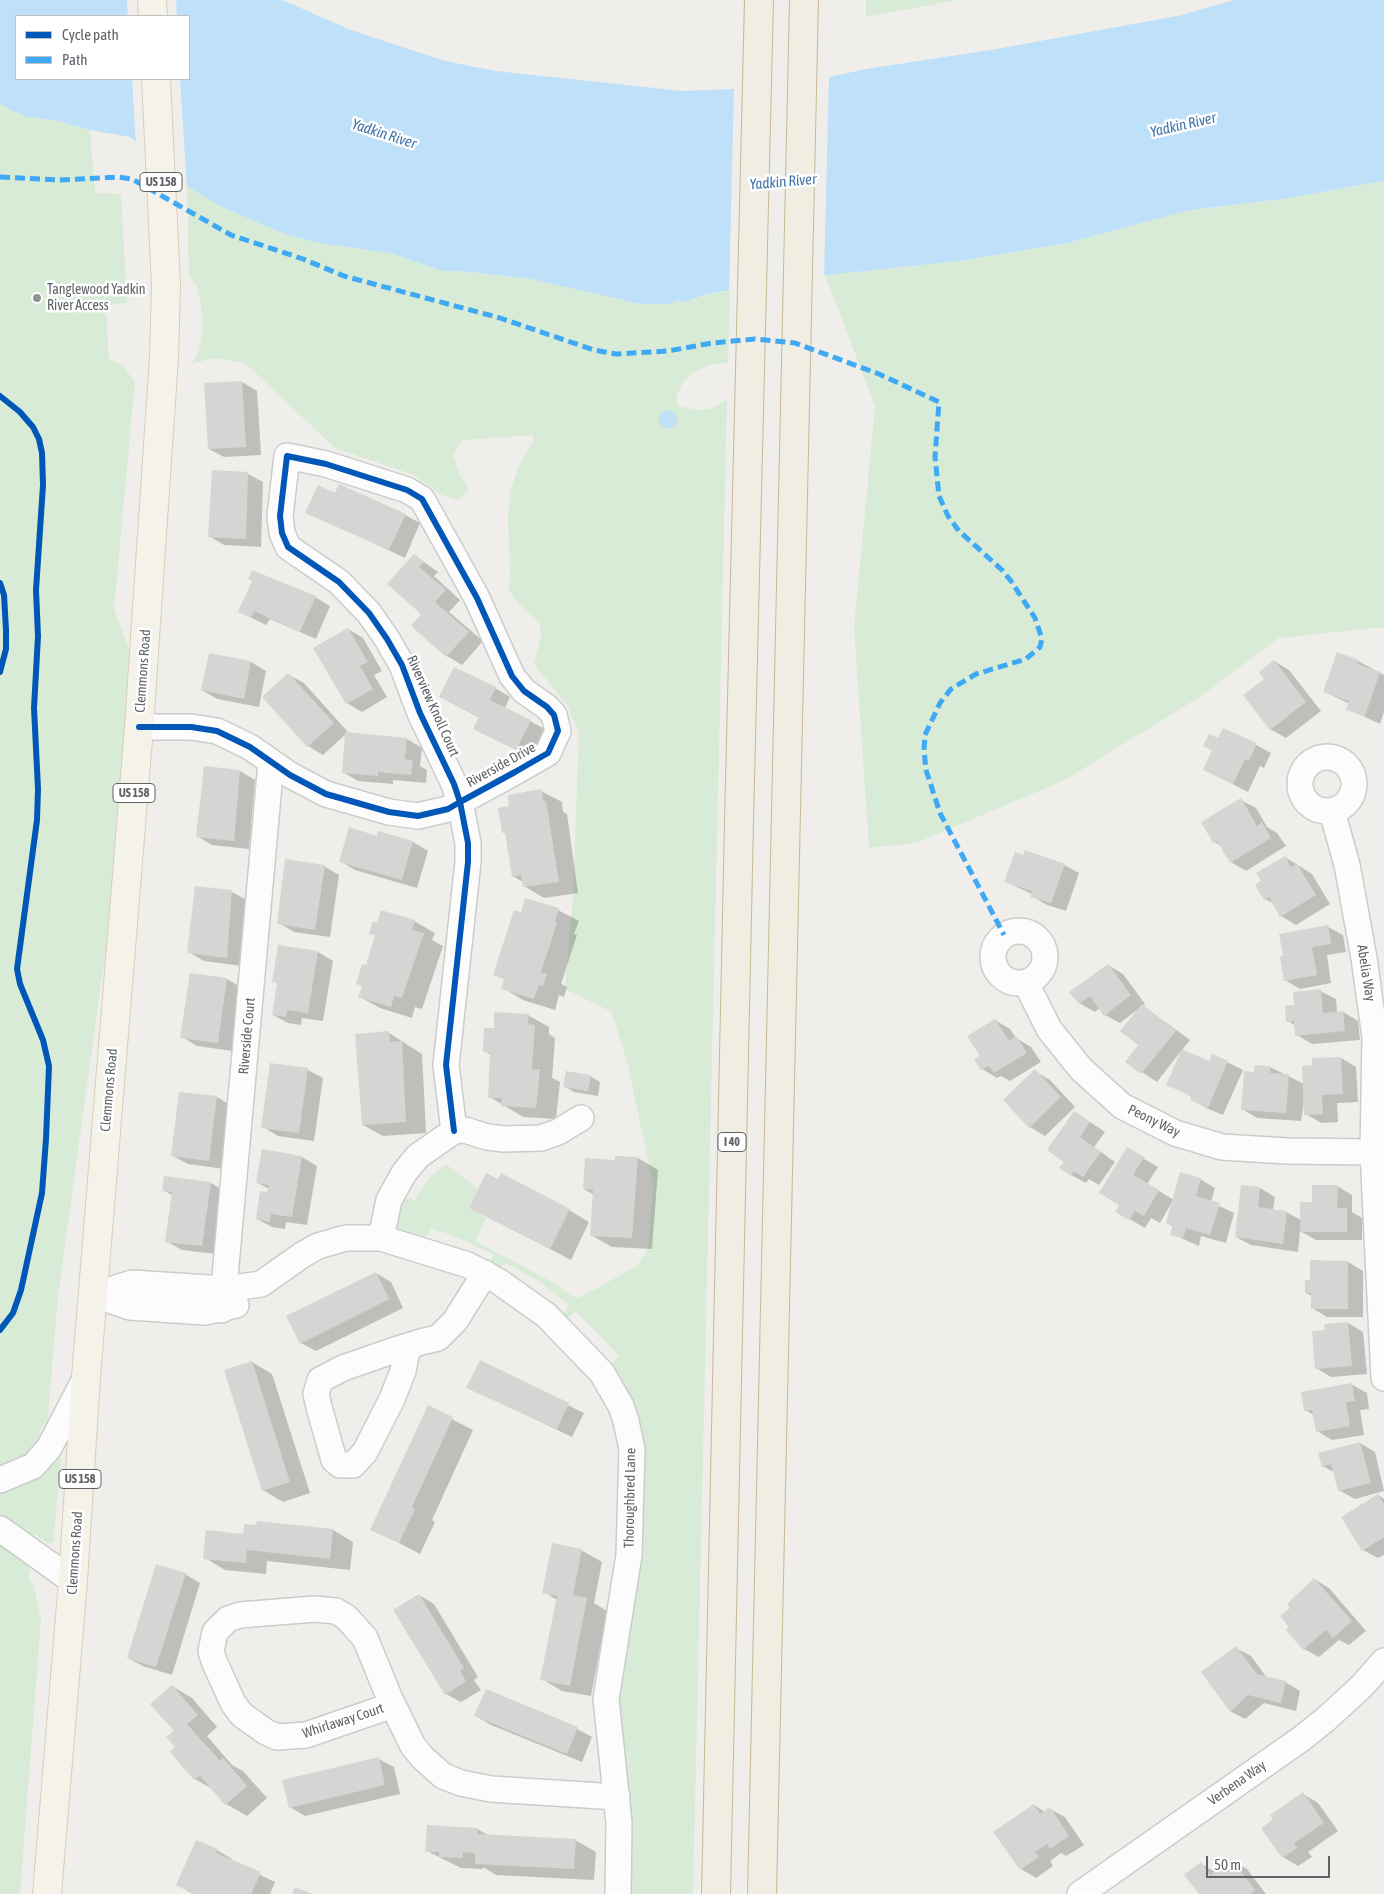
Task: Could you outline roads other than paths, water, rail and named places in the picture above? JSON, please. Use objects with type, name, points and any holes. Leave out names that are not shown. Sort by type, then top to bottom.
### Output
[{"type":"highway","name":"I 40","points":[[716,1894],[739,822],[760,0]]},
{"type":"highway","points":[[762,1894],[804,0]]},
{"type":"main road","points":[[152,0],[153,15]]},
{"type":"main road","name":"Clemmons Road","points":[[47,1894],[73,1582],[86,1377],[139,727],[164,357],[166,285],[156,80]]},
{"type":"street","name":"Riverside Drive","points":[[139,727],[191,727],[217,731],[244,743],[290,775],[326,794],[389,812],[418,816],[435,814],[460,802],[548,752],[558,731],[554,715],[547,707],[524,691],[512,676],[477,598],[422,498],[398,487],[326,464],[287,456]]},
{"type":"street","name":"Riverview Knoll Court","points":[[287,456],[280,516],[284,541],[296,555],[339,582],[369,613],[387,639],[402,665],[420,712],[454,784],[460,802],[466,830],[468,862],[446,1065],[454,1131]]},
{"type":"street","name":"Riverside Court","points":[[223,1300],[271,762]]},
{"type":"street","name":"Abelia Way","points":[[1332,810],[1347,865],[1364,958],[1375,1037],[1373,1152],[1384,1378]]},
{"type":"street","name":"Peony Way","points":[[1026,983],[1049,1029],[1080,1069],[1122,1106],[1175,1134],[1222,1147],[1287,1151],[1373,1152]]},
{"type":"street","points":[[381,1238],[389,1200],[404,1173],[418,1156],[454,1131],[465,1130],[487,1138],[532,1139],[558,1132],[581,1118]]},
{"type":"street","name":"Thoroughbred Lane","points":[[223,1300],[235,1306],[248,1297],[261,1284],[318,1246],[346,1238],[381,1238],[468,1264],[485,1273],[533,1304],[602,1373],[614,1393],[626,1421],[632,1449],[629,1555],[606,1700],[619,1823],[618,1894]]},
{"type":"street","points":[[408,1346],[403,1371],[392,1399],[365,1452],[353,1465],[340,1465],[334,1460],[319,1407],[316,1394],[320,1380],[343,1368],[408,1346],[438,1338],[465,1307],[485,1273]]},
{"type":"street","points":[[94,1295],[132,1283],[223,1300]]},
{"type":"street","points":[[0,1480],[33,1466],[49,1448],[86,1377]]},
{"type":"street","points":[[0,1528],[73,1582]]},
{"type":"street","name":"Whirlaway Court","points":[[393,1705],[306,1735],[277,1737],[266,1732],[242,1715],[233,1703],[211,1651],[215,1632],[228,1619],[240,1615],[315,1609],[336,1611],[346,1617],[365,1638],[393,1705],[413,1746],[422,1757],[448,1778],[461,1784],[491,1789],[617,1797]]},
{"type":"street","name":"Verbena Way","points":[[1080,1894],[1305,1736],[1362,1686],[1384,1661]]},
{"type":"water","name":"Yadkin River","points":[[0,0],[282,0],[351,30],[445,61],[496,71],[682,91],[784,87],[866,69],[991,50],[1182,15],[1234,0],[1384,0],[1384,181],[1282,199],[1190,210],[1067,243],[959,261],[808,277],[707,294],[685,302],[677,300],[670,304],[640,304],[531,279],[461,271],[442,271],[390,253],[324,244],[287,235],[220,206],[188,187],[130,137],[90,130],[54,120],[27,117],[0,104]]},
{"type":"water","points":[[664,410],[672,410],[677,415],[675,426],[664,428],[659,423],[659,415]]},
{"type":"place","name":"Tanglewood Yadkin River Access","points":[[37,298]]}]
